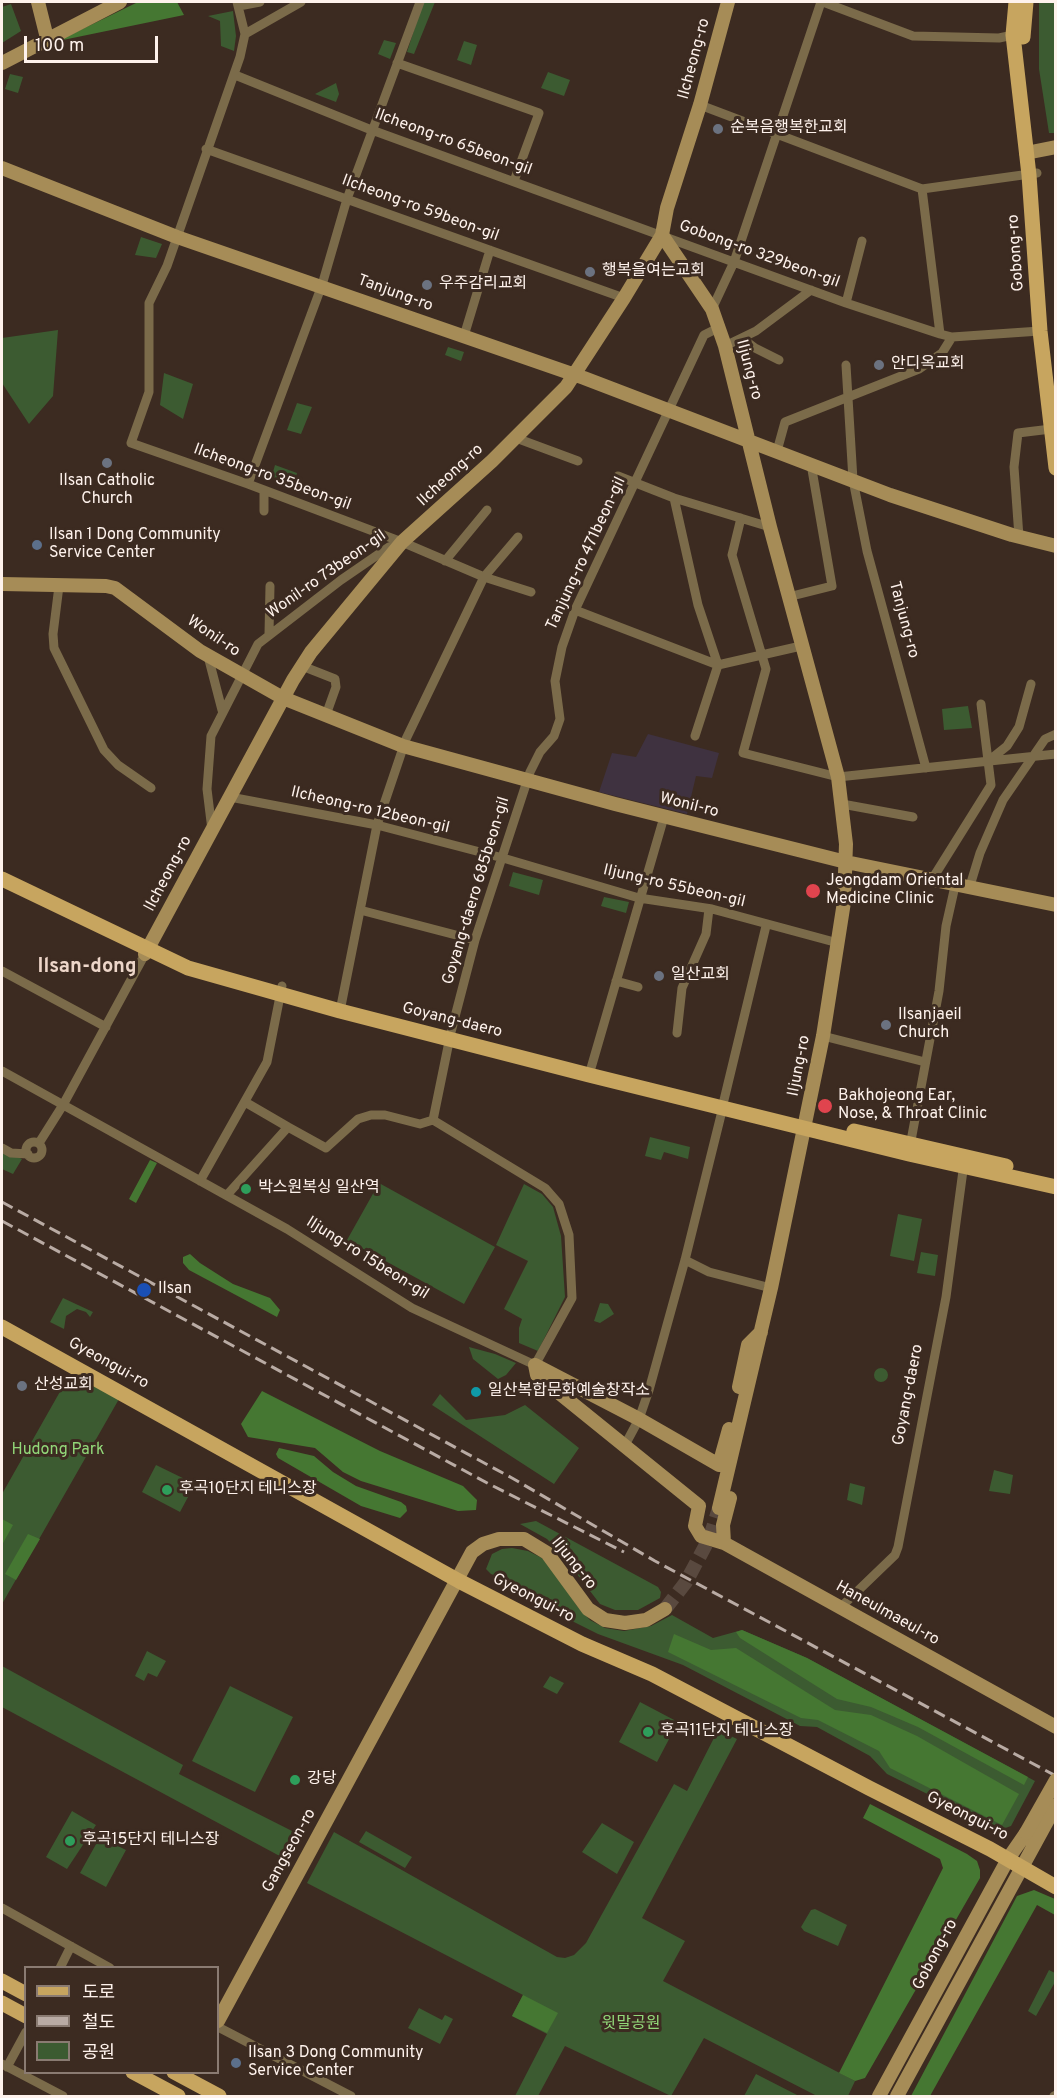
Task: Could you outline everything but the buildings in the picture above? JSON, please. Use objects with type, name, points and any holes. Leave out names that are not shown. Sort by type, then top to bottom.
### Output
[{"type":"main road","name":"Gobong-ro","points":[[1016,2],[1013,35],[1031,152]]},
{"type":"main road","name":"Gobong-ro","points":[[1026,2],[1024,45],[1031,152],[1056,377]]},
{"type":"main road","name":"Gobong-ro","points":[[1033,174],[1040,331],[1056,468]]},
{"type":"main road","name":"Goyang-daero","points":[[2,871],[148,949]]},
{"type":"main road","name":"Goyang-daero","points":[[2,879],[148,949],[449,1039],[591,1071],[910,1149],[1056,1178]]},
{"type":"main road","name":"Goyang-daero","points":[[591,1071],[722,1107],[805,1124]]},
{"type":"main road","name":"Goyang-daero","points":[[964,1161],[1056,1187]]},
{"type":"main road","name":"Gyeongui-ro","points":[[2,1320],[582,1644],[652,1674],[1017,1860],[1056,1877]]},
{"type":"main road","name":"Gyeongui-ro","points":[[2,1327],[460,1576]]},
{"type":"main road","name":"Gyeongui-ro","points":[[1017,1860],[1056,1887]]},
{"type":"main road","points":[[2,1980],[24,1993]]},
{"type":"main road","points":[[2,2003],[24,2015]]},
{"type":"main road","points":[[135,2074],[177,2096]]},
{"type":"main road","points":[[183,2075],[219,2097]]},
{"type":"street","points":[[38,2],[47,38]]},
{"type":"street","points":[[2,63],[120,2]]},
{"type":"street","points":[[177,237],[206,149],[235,75],[245,34],[238,4],[260,2]]},
{"type":"street","points":[[245,34],[301,2]]},
{"type":"street","points":[[248,484],[322,285],[347,199],[420,2]]},
{"type":"street","name":"Ilcheong-ro","points":[[148,949],[302,666],[402,542],[555,400],[575,375],[662,236],[667,208],[700,105],[728,2]]},
{"type":"street","points":[[712,309],[734,262],[822,2],[913,36],[999,38],[1013,35]]},
{"type":"street","points":[[397,63],[539,112],[514,182]]},
{"type":"street","name":"Ilcheong-ro 65beon-gil","points":[[235,75],[373,130],[662,236]]},
{"type":"street","points":[[700,105],[922,189],[1033,174]]},
{"type":"street","points":[[1031,152],[1056,147]]},
{"type":"street","name":"Ilcheong-ro 59beon-gil","points":[[206,149],[624,298]]},
{"type":"street","name":"Tanjung-ro","points":[[2,168],[177,237],[322,285],[670,409],[853,480],[1019,537],[1056,546]]},
{"type":"street","points":[[922,189],[940,334]]},
{"type":"street","name":"Gobong-ro 329beon-gil","points":[[662,236],[846,303],[940,334],[952,337],[1040,331]]},
{"type":"street","name":"Iljung-ro","points":[[662,236],[712,309],[725,346],[788,597],[838,777],[846,862],[838,943],[823,1036],[771,1288],[719,1508]]},
{"type":"street","name":"Ilcheong-ro 35beon-gil","points":[[177,237],[149,303],[149,392],[131,443],[248,484],[402,542],[484,577],[531,592]]},
{"type":"street","name":"Gobong-ro 329beon-gil","points":[[846,303],[862,241]]},
{"type":"street","points":[[465,336],[490,250]]},
{"type":"street","points":[[725,346],[756,331],[810,290]]},
{"type":"street","name":"Tanjung-ro 471beon-gil","points":[[527,780],[540,752],[554,736],[560,719],[555,681],[562,646],[575,610],[637,483],[704,335],[718,328]]},
{"type":"street","points":[[777,451],[785,423],[847,396],[919,369],[942,353],[952,337]]},
{"type":"street","name":"Iljung-ro","points":[[742,338],[755,348],[779,360]]},
{"type":"street","name":"Tanjung-ro","points":[[846,365],[853,480],[870,561],[926,768]]},
{"type":"street","points":[[1019,537],[1014,467],[1018,433],[1051,429]]},
{"type":"street","points":[[516,438],[578,461]]},
{"type":"street","points":[[788,597],[832,586],[811,464]]},
{"type":"street","points":[[618,476],[674,498],[770,527]]},
{"type":"street","points":[[264,490],[264,511]]},
{"type":"street","points":[[674,498],[698,605],[718,665],[695,736]]},
{"type":"street","points":[[446,561],[488,510]]},
{"type":"street","points":[[741,518],[732,555],[760,655],[766,662],[743,753],[838,777],[1056,754]]},
{"type":"street","points":[[341,1007],[377,825],[404,746],[484,577],[518,537]]},
{"type":"street","name":"Wonil-ro 73beon-gil","points":[[212,830],[207,789],[211,736],[222,710],[258,644],[341,580],[389,547],[402,542]]},
{"type":"street","name":"Wonil-ro","points":[[2,584],[115,588],[208,656],[283,699],[404,746],[664,817],[846,862],[1056,906]]},
{"type":"street","points":[[59,586],[53,634],[54,648],[105,750],[118,765],[151,788]]},
{"type":"street","name":"Wonil-ro 73beon-gil","points":[[269,634],[270,586]]},
{"type":"street","points":[[575,610],[718,665],[801,646]]},
{"type":"street","points":[[208,656],[222,710]]},
{"type":"street","points":[[302,666],[335,680],[336,687],[326,715]]},
{"type":"street","points":[[987,762],[1007,746],[1019,727],[1031,684]]},
{"type":"street","points":[[981,704],[991,785],[1004,800]]},
{"type":"street","points":[[969,889],[980,853],[1004,800],[1045,739],[1056,734]]},
{"type":"street","name":"Goyang-daero 685beon-gil","points":[[449,1039],[475,940],[527,780]]},
{"type":"street","points":[[931,881],[991,785]]},
{"type":"street","name":"Ilcheong-ro 12beon-gil","points":[[230,797],[377,825],[503,858]]},
{"type":"street","points":[[842,804],[913,817]]},
{"type":"street","points":[[591,1071],[664,817]]},
{"type":"street","name":"Iljung-ro 55beon-gil","points":[[503,858],[639,898],[709,909],[766,926],[838,943]]},
{"type":"street","points":[[910,1149],[939,991],[946,926],[955,886]]},
{"type":"street","points":[[677,1033],[682,988],[706,934],[709,909]]},
{"type":"street","points":[[360,910],[475,940]]},
{"type":"street","points":[[245,1102],[326,1148],[358,1119],[371,1115],[385,1115],[420,1124],[433,1120],[545,1188],[559,1204],[569,1235],[572,1298],[535,1365],[537,1375],[625,1445],[639,1419],[685,1260],[766,926]]},
{"type":"street","points":[[2,1148],[11,1153],[28,1154],[29,1144],[39,1143],[63,1105],[148,949]]},
{"type":"street","points":[[2,971],[106,1027]]},
{"type":"street","points":[[616,981],[638,987]]},
{"type":"street","points":[[200,1181],[267,1062],[282,990]]},
{"type":"street","points":[[823,1036],[925,1062]]},
{"type":"street","name":"Goyang-daero","points":[[433,1120],[449,1039]]},
{"type":"street","name":"Iljung-ro 15beon-gil","points":[[2,1071],[325,1251],[412,1308],[535,1365],[639,1419],[719,1465]]},
{"type":"street","points":[[227,1196],[288,1126]]},
{"type":"street","name":"Goyang-daero","points":[[841,1607],[896,1555],[946,1297],[964,1161]]},
{"type":"street","points":[[685,1260],[709,1272],[771,1288]]},
{"type":"street","name":"Iljung-ro","points":[[719,1465],[748,1344],[761,1332]]},
{"type":"street","name":"Iljung-ro","points":[[724,1543],[723,1525],[763,1354],[761,1332]]},
{"type":"street","name":"Haneulmaeul-ro","points":[[625,1445],[699,1506],[695,1526],[701,1536],[724,1543],[1056,1727]]},
{"type":"street","name":"Iljung-ro","points":[[460,1576],[472,1552],[483,1544],[517,1537],[532,1542],[547,1553],[588,1609],[605,1620],[625,1623],[646,1620],[665,1609]]},
{"type":"street","name":"Gangseon-ro","points":[[219,2019],[460,1576]]},
{"type":"street","points":[[1032,1836],[1056,1780]]},
{"type":"street","points":[[1032,1836],[1056,1805]]},
{"type":"street","name":"Gobong-ro","points":[[879,2097],[1032,1836]]},
{"type":"street","name":"Gobong-ro","points":[[897,2097],[1017,1860]]},
{"type":"street","points":[[2,1908],[106,1966]]},
{"type":"street","points":[[61,1966],[71,1946]]},
{"type":"street","points":[[219,2028],[351,2097]]},
{"type":"street","points":[[24,2035],[4,2065],[63,2097]]},
{"type":"street","points":[[177,2096],[183,2075]]},
{"type":"shaded area","points":[[648,734],[719,753],[712,778],[696,776],[687,814],[599,792],[612,753],[636,757]]},
{"type":"green space","points":[[138,2],[177,2],[184,15],[58,41]]},
{"type":"green space","points":[[423,2],[435,2],[414,54],[407,52]]},
{"type":"green space","points":[[1039,2],[1055,2],[1056,133],[1049,133],[1039,69]]},
{"type":"green space","points":[[11,4],[21,31],[2,43],[2,7]]},
{"type":"green space","points":[[233,11],[236,36],[234,51],[221,46],[220,21],[208,16]]},
{"type":"green space","points":[[384,40],[396,43],[390,59],[378,54]]},
{"type":"green space","points":[[464,41],[477,45],[471,65],[457,60]]},
{"type":"green space","points":[[548,72],[570,80],[564,96],[541,88]]},
{"type":"green space","points":[[10,74],[23,77],[18,93],[5,89]]},
{"type":"green space","points":[[336,83],[339,94],[336,102],[315,94]]},
{"type":"green space","points":[[141,237],[162,244],[156,258],[135,255]]},
{"type":"green space","points":[[58,330],[53,396],[29,424],[2,383],[2,338]]},
{"type":"green space","points":[[448,347],[464,352],[461,361],[445,355]]},
{"type":"green space","points":[[164,373],[193,384],[183,419],[160,405]]},
{"type":"green space","points":[[297,403],[312,407],[301,434],[287,430]]},
{"type":"green space","points":[[275,465],[297,473],[293,487],[271,479]]},
{"type":"green space","points":[[968,706],[972,728],[944,730],[942,709]]},
{"type":"green space","points":[[513,872],[543,880],[539,895],[509,886]]},
{"type":"green space","points":[[604,897],[629,902],[626,913],[601,906]]},
{"type":"green space","points":[[650,1137],[690,1147],[688,1159],[664,1152],[661,1160],[645,1156]]},
{"type":"green space","points":[[2,1150],[22,1159],[13,1174],[2,1169]]},
{"type":"green space","points":[[150,1160],[157,1163],[136,1203],[129,1199]]},
{"type":"green space","points":[[379,1183],[495,1247],[464,1304],[347,1240]]},
{"type":"green space","points":[[524,1184],[542,1194],[553,1207],[561,1236],[565,1297],[538,1351],[519,1343],[519,1328],[522,1319],[504,1309],[528,1261],[496,1245]]},
{"type":"green space","points":[[898,1214],[922,1219],[914,1261],[890,1256]]},
{"type":"green space","points":[[921,1252],[938,1255],[935,1276],[917,1273]]},
{"type":"green space","points":[[190,1254],[233,1284],[270,1298],[280,1310],[277,1317],[189,1270],[183,1263],[183,1257]]},
{"type":"green space","points":[[63,1298],[93,1312],[90,1317],[86,1312],[77,1309],[66,1316],[64,1329],[50,1322]]},
{"type":"green space","points":[[600,1303],[608,1304],[614,1314],[600,1323],[594,1321]]},
{"type":"green space","points":[[469,1347],[516,1363],[506,1375],[498,1379],[473,1359]]},
{"type":"green space","points":[[878,1368],[884,1368],[888,1375],[884,1382],[878,1382],[874,1378],[874,1372]]},
{"type":"green space","name":"Hudong Park","points":[[70,1374],[119,1399],[2,1604],[2,1494]]},
{"type":"green space","points":[[262,1391],[380,1451],[463,1486],[477,1500],[476,1510],[458,1511],[361,1481],[343,1472],[315,1448],[248,1437],[241,1424]]},
{"type":"green space","points":[[440,1394],[466,1420],[505,1415],[525,1405],[579,1448],[554,1484],[432,1405]]},
{"type":"green space","points":[[279,1448],[314,1456],[333,1472],[356,1486],[401,1502],[406,1506],[407,1511],[400,1518],[361,1506],[278,1458],[276,1454]]},
{"type":"green space","name":"후곡10단지 테니스장","points":[[156,1465],[195,1484],[180,1512],[142,1492]]},
{"type":"green space","points":[[994,1470],[1013,1475],[1010,1494],[989,1491]]},
{"type":"green space","points":[[850,1483],[865,1487],[862,1505],[847,1500]]},
{"type":"green space","points":[[2,1519],[13,1525],[2,1545]]},
{"type":"green space","points":[[536,1521],[658,1587],[661,1592],[660,1598],[638,1610],[615,1610],[600,1604],[560,1552],[547,1539],[520,1524]]},
{"type":"green space","points":[[28,1534],[40,1539],[16,1580],[5,1574]]},
{"type":"green space","points":[[502,1549],[528,1551],[542,1558],[577,1606],[590,1620],[605,1628],[624,1631],[651,1626],[672,1615],[713,1638],[742,1630],[807,1658],[1035,1781],[1011,1826],[1000,1830],[887,1774],[870,1756],[817,1727],[800,1726],[683,1665],[598,1634],[520,1595],[514,1583],[491,1574],[486,1569],[492,1554]]},
{"type":"green space","points":[[742,1630],[807,1658],[1028,1777],[1024,1785],[918,1727],[871,1707],[837,1699],[740,1638],[736,1632]]},
{"type":"green space","points":[[674,1634],[711,1650],[736,1648],[835,1710],[871,1715],[917,1736],[1019,1794],[1002,1825],[890,1768],[879,1751],[818,1720],[801,1718],[668,1652]]},
{"type":"green space","points":[[147,1651],[166,1661],[157,1677],[148,1673],[144,1681],[135,1676]]},
{"type":"green space","points":[[2,1666],[183,1765],[179,1774],[300,1835],[289,1861],[2,1707]]},
{"type":"green space","points":[[550,1676],[564,1683],[557,1694],[543,1687]]},
{"type":"green space","points":[[230,1686],[293,1717],[255,1792],[192,1761]]},
{"type":"green space","name":"후곡11단지 테니스장","points":[[640,1702],[678,1722],[657,1762],[619,1742]]},
{"type":"green space","name":"윗말공원","points":[[718,1730],[737,1739],[642,1918],[685,1941],[663,1981],[855,2081],[848,2096],[817,2096],[704,2038],[671,2096],[565,2046],[538,2096],[515,2096],[547,2034],[512,2016],[523,1995],[307,1883],[334,1832],[557,1957],[565,1958],[574,1955],[586,1943],[674,1784],[687,1791]]},
{"type":"green space","points":[[870,1804],[967,1854],[977,1861],[980,1878],[865,2078],[855,2081],[839,2073],[943,1868],[940,1859],[863,1818]]},
{"type":"green space","name":"후곡15단지 테니스장","points":[[72,1811],[96,1825],[67,1869],[46,1857]]},
{"type":"green space","points":[[602,1823],[634,1842],[617,1874],[582,1852]]},
{"type":"green space","points":[[366,1831],[412,1857],[405,1868],[359,1842]]},
{"type":"green space","points":[[100,1837],[126,1850],[106,1887],[80,1873]]},
{"type":"green space","points":[[1034,1890],[1055,1899],[1055,1915],[1037,1905],[930,2096],[911,2096],[1017,1896]]},
{"type":"green space","points":[[815,1909],[847,1925],[838,1946],[804,1931],[801,1927],[811,1910]]},
{"type":"green space","points":[[1049,1970],[1055,1973],[1055,1982],[1036,2016],[1028,2011]]},
{"type":"green space","points":[[523,1995],[558,2013],[547,2033],[512,2016]]},
{"type":"green space","points":[[419,2008],[442,2020],[445,2015],[453,2019],[440,2044],[408,2028]]},
{"type":"green space","points":[[756,2074],[799,2096],[744,2096]]},
{"type":"tunnel","points":[[665,1609],[686,1582],[710,1537],[719,1508]]},
{"type":"railway","points":[[2,1202],[512,1478],[655,1561],[1056,1776]]},
{"type":"railway","points":[[2,1221],[489,1484],[624,1552]]},
{"type":"place","name":"순복음행복한교회","points":[[718,129]]},
{"type":"place","name":"행복을여는교회","points":[[590,272]]},
{"type":"place","name":"우주감리교회","points":[[427,285]]},
{"type":"place","name":"안디옥교회","points":[[879,365]]},
{"type":"place","name":"Ilsan Catholic Church","points":[[107,463]]},
{"type":"place","name":"Ilsan 1 Dong Community Service Center","points":[[37,545]]},
{"type":"place","name":"Jeongdam Oriental Medicine Clinic","points":[[813,891]]},
{"type":"place","name":"일산교회","points":[[659,976]]},
{"type":"place","name":"Ilsanjaeil Church","points":[[886,1025]]},
{"type":"place","name":"Bakhojeong Ear, Nose, & Throat Clinic","points":[[825,1106]]},
{"type":"place","name":"박스원복싱 일산역","points":[[246,1189]]},
{"type":"place","name":"Ilsan","points":[[144,1290]]},
{"type":"place","name":"산성교회","points":[[22,1386]]},
{"type":"place","name":"일산복합문화예술창작소","points":[[476,1392]]},
{"type":"place","name":"후곡10단지 테니스장","points":[[167,1490]]},
{"type":"place","name":"후곡11단지 테니스장","points":[[648,1732]]},
{"type":"place","name":"강당","points":[[295,1780]]},
{"type":"place","name":"후곡15단지 테니스장","points":[[70,1841]]},
{"type":"place","name":"Ilsan 3 Dong Community Service Center","points":[[236,2063]]},
{"type":"district","name":"Ilsan-dong","points":[[87,968]]}]
